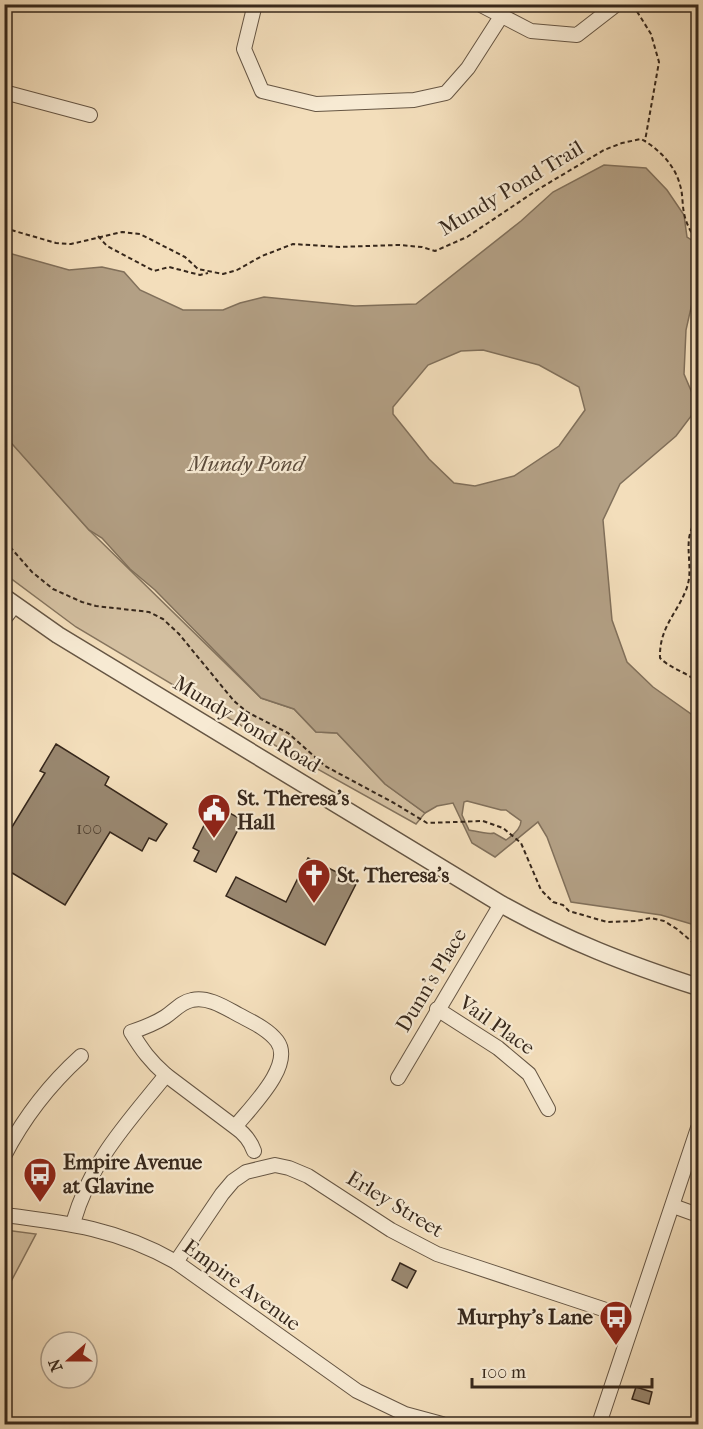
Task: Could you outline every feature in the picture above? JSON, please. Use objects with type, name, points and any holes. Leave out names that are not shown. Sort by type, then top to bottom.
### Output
[{"type":"street","points":[[255,4],[244,49],[262,91],[316,104],[414,100],[446,93],[468,68],[502,15]]},
{"type":"street","points":[[479,4],[531,30],[578,35],[617,4]]},
{"type":"street","points":[[4,92],[90,115]]},
{"type":"street","points":[[4,619],[10,601]]},
{"type":"street","name":"Mundy Pond Road","points":[[10,601],[58,635],[501,904],[573,942],[699,987]]},
{"type":"street","name":"Dunn's Place","points":[[398,1078],[501,904]]},
{"type":"street","points":[[235,1126],[279,1070],[282,1054],[279,1042],[266,1030],[204,998],[180,1005],[151,1025],[131,1032],[144,1055],[166,1075],[235,1126],[247,1137],[254,1151]]},
{"type":"street","name":"Vail Place","points":[[438,1009],[498,1048],[529,1074],[548,1109]]},
{"type":"street","points":[[4,1156],[43,1094],[81,1056]]},
{"type":"street","points":[[73,1223],[91,1174],[103,1155],[166,1075]]},
{"type":"street","points":[[598,1425],[699,1128]]},
{"type":"street","name":"Erley Street","points":[[176,1262],[222,1194],[233,1182],[246,1172],[276,1165],[308,1176],[415,1244],[437,1254],[633,1319]]},
{"type":"street","points":[[673,1206],[699,1215]]},
{"type":"street","name":"Empire Avenue","points":[[4,1215],[73,1223],[134,1241],[176,1262],[357,1391],[405,1414],[442,1425]]},
{"type":"path","points":[[633,5],[651,34],[659,62],[645,141],[655,147],[669,163],[680,182],[684,213],[689,229],[699,243]]},
{"type":"path","name":"Mundy Pond Trail","points":[[211,272],[223,274],[237,270],[262,256],[293,244],[339,247],[399,245],[422,247],[435,251],[467,237],[537,190],[604,150],[622,143],[641,139],[645,141]]},
{"type":"path","points":[[4,228],[56,243],[70,244],[122,232],[140,234],[185,257],[198,269],[211,272]]},
{"type":"path","points":[[98,236],[107,246],[154,271],[168,267],[200,275],[211,272]]},
{"type":"path","points":[[699,513],[689,539],[691,567],[687,588],[665,627],[660,650],[660,658],[667,665],[688,673],[699,682]]},
{"type":"path","points":[[4,533],[11,548],[32,572],[53,589],[89,604],[148,612],[162,619],[178,634],[234,701],[247,712],[288,733],[325,766],[394,802],[427,824],[488,822],[507,831],[521,843],[541,890],[553,902],[569,911],[607,922],[651,918],[664,921],[699,947]]},
{"type":"shaded area","points":[[4,434],[89,530],[261,698],[294,709],[316,732],[337,733],[385,784],[425,813],[416,824],[262,738],[76,627],[5,574]]},
{"type":"shaded area","points":[[4,1230],[36,1234],[5,1293]]},
{"type":"water","name":"Mundy Pond","points":[[604,165],[646,168],[667,190],[684,215],[687,237],[693,241],[695,290],[686,330],[684,374],[698,407],[676,436],[620,484],[603,520],[612,620],[627,662],[653,687],[698,719],[698,926],[661,915],[571,902],[547,837],[538,822],[495,857],[472,843],[453,803],[437,806],[425,813],[385,784],[337,733],[316,732],[294,709],[261,698],[155,590],[130,569],[102,538],[89,530],[5,436],[5,252],[69,270],[102,267],[124,272],[140,290],[183,310],[223,310],[264,297],[355,306],[416,304],[521,221],[553,192]],"holes":[[[483,350],[539,365],[579,387],[585,410],[559,446],[514,476],[475,486],[454,483],[429,459],[393,414],[393,407],[428,365],[461,351]],[[464,802],[506,810],[521,821],[520,827],[506,840],[494,833],[469,830],[462,815]]]},
{"type":"building","points":[[56,744],[109,777],[105,785],[167,824],[156,841],[149,838],[142,851],[110,832],[65,905],[4,868],[4,840],[45,773],[40,771]]},
{"type":"building","points":[[214,805],[243,820],[216,872],[194,861],[199,851],[193,848]]},
{"type":"building","points":[[308,858],[357,882],[325,945],[226,896],[236,877],[286,902]]},
{"type":"building","points":[[400,1263],[416,1271],[407,1288],[392,1280]]},
{"type":"building","points":[[636,1387],[652,1392],[649,1404],[632,1399]]},
{"type":"place","name":"St. Theresa's Hall","points":[[214,839]]},
{"type":"place","name":"St. Theresa's","points":[[314,904]]},
{"type":"place","name":"Empire Avenue at Glavine","points":[[40,1203]]},
{"type":"place","name":"Murphy's Lane","points":[[616,1346]]}]
